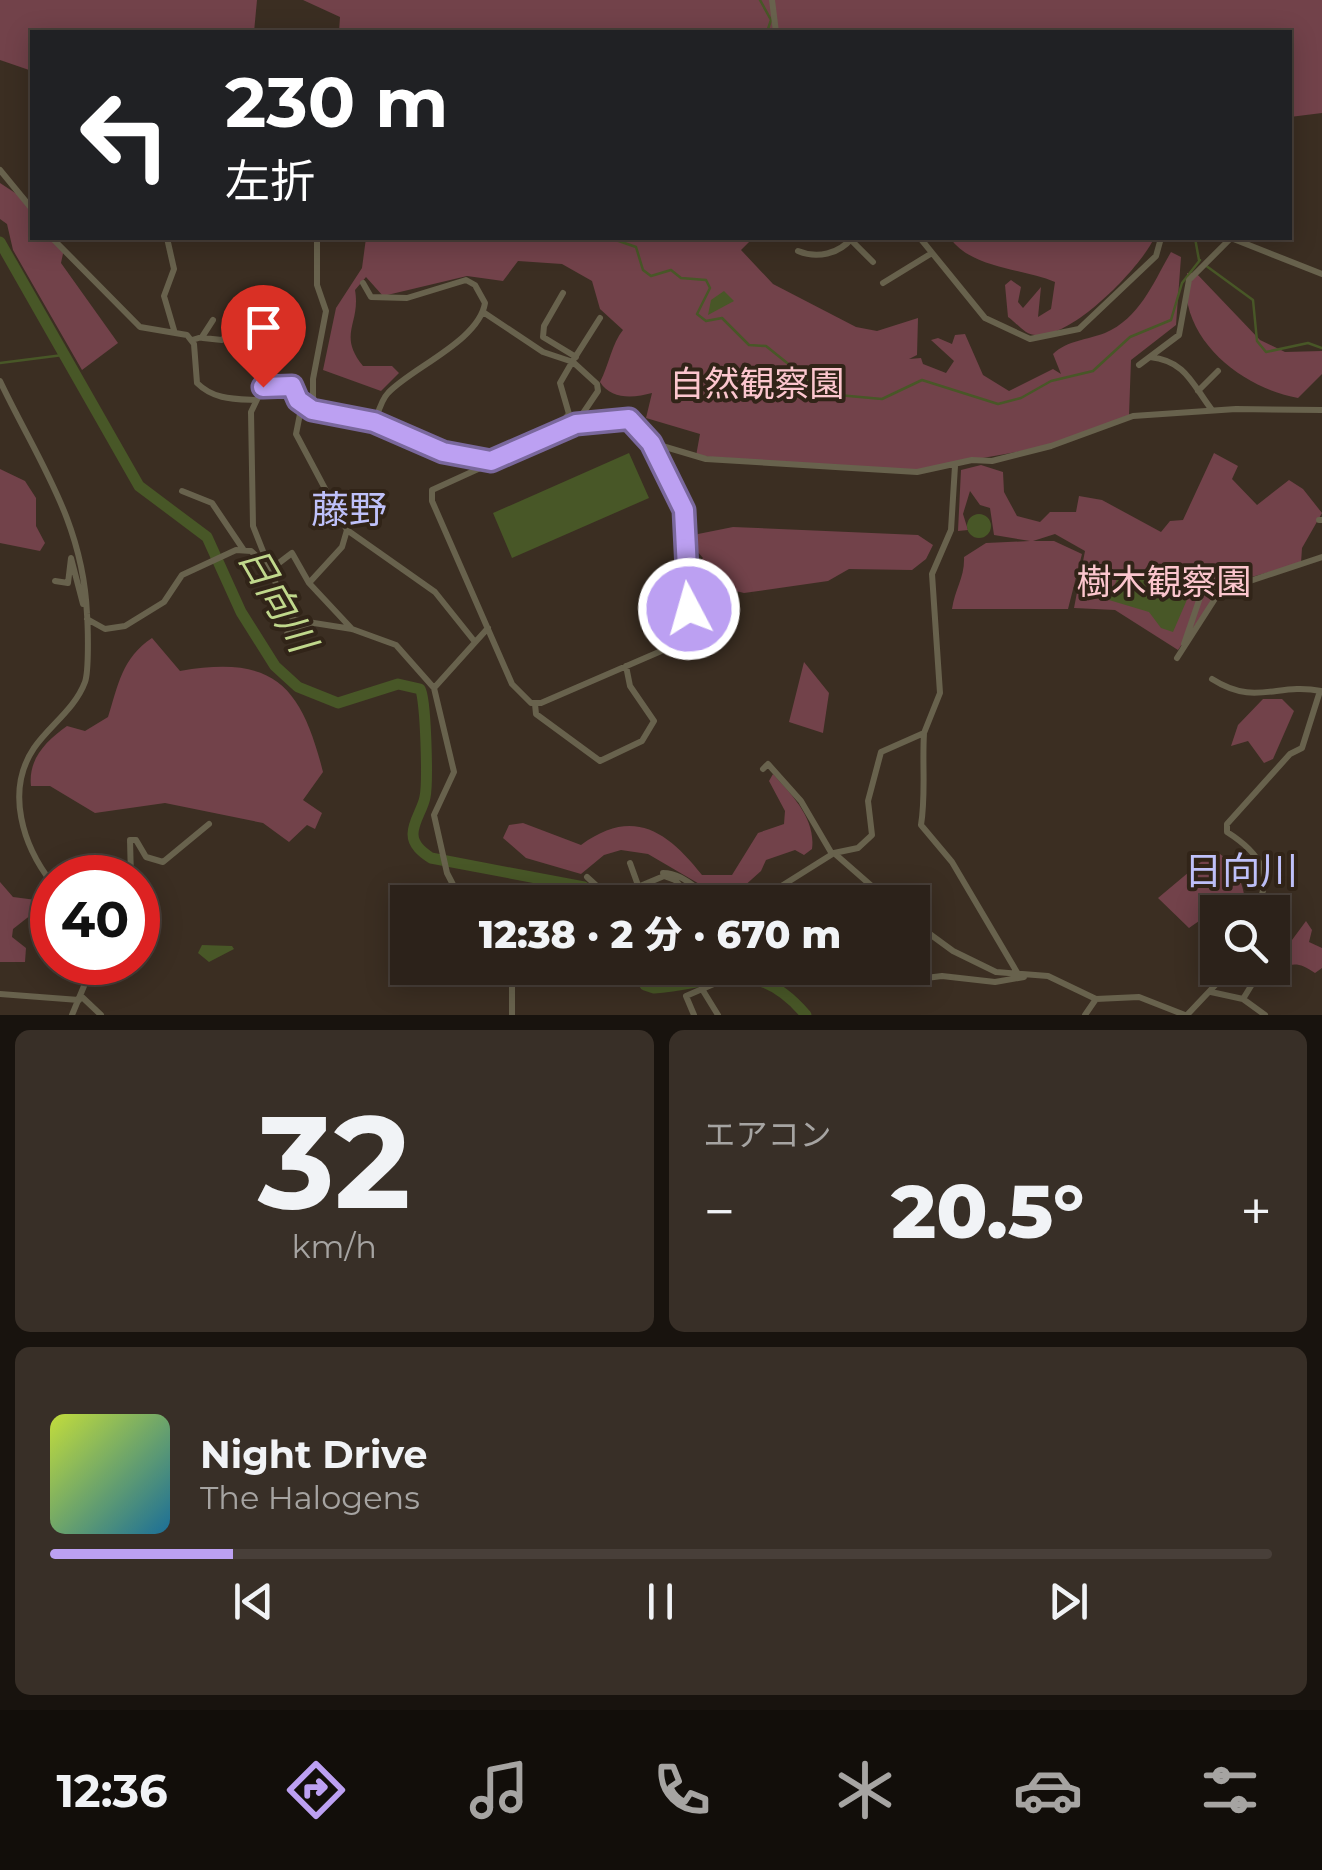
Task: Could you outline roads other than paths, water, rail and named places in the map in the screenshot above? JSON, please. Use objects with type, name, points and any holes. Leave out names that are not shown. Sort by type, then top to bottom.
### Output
[{"type":"street","points":[[772,0],[776,30]]},
{"type":"street","points":[[0,170],[30,204]]},
{"type":"street","points":[[54,240],[140,327],[174,330],[192,340],[225,337]]},
{"type":"street","points":[[167,240],[174,269],[165,288],[166,312],[174,330]]},
{"type":"street","points":[[312,410],[313,380],[326,311],[317,285],[317,240]]},
{"type":"street","points":[[798,252],[814,258],[845,247],[849,240]]},
{"type":"street","points":[[852,240],[873,262]]},
{"type":"street","points":[[922,240],[985,318],[1030,339],[1079,329],[1156,256],[1160,240]]},
{"type":"street","points":[[1139,364],[1178,335],[1190,280],[1229,240]]},
{"type":"street","points":[[1236,240],[1322,274]]},
{"type":"street","points":[[883,283],[932,253]]},
{"type":"street","points":[[363,282],[371,297],[392,301],[466,280],[482,294],[483,312],[439,356],[386,395],[374,422]]},
{"type":"street","points":[[563,293],[544,326],[543,336],[574,360]]},
{"type":"street","points":[[483,312],[543,352],[573,362],[597,384],[598,391],[576,424]]},
{"type":"street","points":[[553,434],[569,414],[559,377],[600,318]]},
{"type":"street","points":[[202,338],[212,320]]},
{"type":"street","points":[[192,340],[197,383],[202,388],[232,399],[254,400]]},
{"type":"street","points":[[1149,357],[1172,359],[1212,410]]},
{"type":"street","points":[[1198,391],[1218,371]]},
{"type":"street","points":[[0,381],[68,512],[87,615],[85,682],[34,748],[20,793],[24,828],[38,855]]},
{"type":"street","points":[[434,688],[426,684],[400,647],[352,629],[312,625],[288,614],[253,526],[254,400],[270,384],[292,386],[302,404],[312,410],[374,422],[443,452],[491,461]]},
{"type":"street","points":[[302,404],[296,434],[347,530],[435,592],[475,642]]},
{"type":"street","points":[[651,443],[694,458],[795,461],[897,472],[954,466],[1051,446],[1126,418],[1212,410],[1322,410]]},
{"type":"street","points":[[535,704],[688,639],[694,631],[684,577],[684,510],[651,443],[629,419],[576,424],[436,486],[431,496],[515,688],[535,704],[536,714],[600,761],[642,741],[654,722],[630,686],[626,666]]},
{"type":"street","points":[[954,466],[951,530],[932,574],[940,692],[924,733],[922,774],[927,807],[921,825],[952,862],[1018,974]]},
{"type":"street","points":[[182,491],[212,503],[243,549],[271,568]]},
{"type":"street","points":[[309,583],[342,547],[347,530]]},
{"type":"street","points":[[48,589],[56,582],[70,580],[72,558],[87,615],[105,629],[125,626],[164,602],[182,575],[243,549]]},
{"type":"street","points":[[271,568],[292,553],[309,583],[352,629]]},
{"type":"street","points":[[1206,584],[1180,654],[1220,591],[1322,557]]},
{"type":"street","points":[[287,634],[312,625]]},
{"type":"street","points":[[434,688],[488,628]]},
{"type":"street","points":[[1212,679],[1243,695],[1321,691],[1302,748],[1290,754],[1227,824],[1227,832],[1251,848],[1265,871],[1263,895]]},
{"type":"street","points":[[434,688],[454,772],[452,784],[435,806],[444,863],[454,885]]},
{"type":"street","points":[[783,885],[833,854],[858,848],[872,835],[868,801],[882,752],[924,733]]},
{"type":"street","points":[[763,768],[768,764],[801,802],[833,854],[870,885]]},
{"type":"street","points":[[160,861],[210,824]]},
{"type":"street","points":[[130,855],[130,840],[136,840],[145,855]]},
{"type":"street","points":[[630,864],[638,885]]},
{"type":"street","points":[[645,885],[665,872],[680,876],[691,885]]},
{"type":"street","points":[[587,877],[593,885]]},
{"type":"street","points":[[658,878],[674,880],[678,885]]},
{"type":"street","points":[[930,933],[978,964],[1054,978],[1096,999],[1139,997],[1186,1015],[1215,985]]},
{"type":"street","points":[[930,978],[994,982],[1029,974]]},
{"type":"street","points":[[72,1015],[82,985]]},
{"type":"street","points":[[512,985],[512,1015]]},
{"type":"street","points":[[694,1015],[686,996],[718,985]]},
{"type":"street","points":[[1243,999],[1252,985]]},
{"type":"street","points":[[702,989],[718,1015]]},
{"type":"street","points":[[1210,992],[1243,999],[1265,1015]]},
{"type":"street","points":[[0,994],[80,998],[101,1015]]},
{"type":"street","points":[[1086,1015],[1096,999]]},
{"type":"waterway","points":[[760,0],[771,20],[768,30]]},
{"type":"waterway","points":[[616,240],[636,247],[643,270],[651,276],[671,270],[681,278],[706,280],[710,288],[697,314],[706,321],[722,318],[749,345],[766,346],[817,387],[838,395],[882,399],[922,380],[998,404],[1021,398],[1051,381],[1093,371],[1130,337],[1171,320],[1182,283],[1200,260]]},
{"type":"waterway","points":[[1195,240],[1199,260]]},
{"type":"waterway","name":"日向川","points":[[0,242],[139,486],[207,537],[241,612],[275,666],[298,687],[338,703],[398,684],[420,689],[426,775],[425,797],[413,829],[419,848],[431,858],[573,885]]},
{"type":"waterway","points":[[1205,265],[1253,300],[1257,341],[1266,352],[1308,343],[1322,348]]},
{"type":"waterway","points":[[0,363],[63,355]]},
{"type":"waterway","name":"日向川","points":[[645,985],[675,985]]},
{"type":"waterway","name":"日向川","points":[[770,985],[806,1015]]},
{"type":"district","name":"藤野","points":[[349,510]]},
{"type":"district","name":"日向川","points":[[1241,871]]},
{"type":"park label","name":"自然観察園","points":[[757,384]]},
{"type":"park label","name":"樹木観察園","points":[[1164,582]]}]
